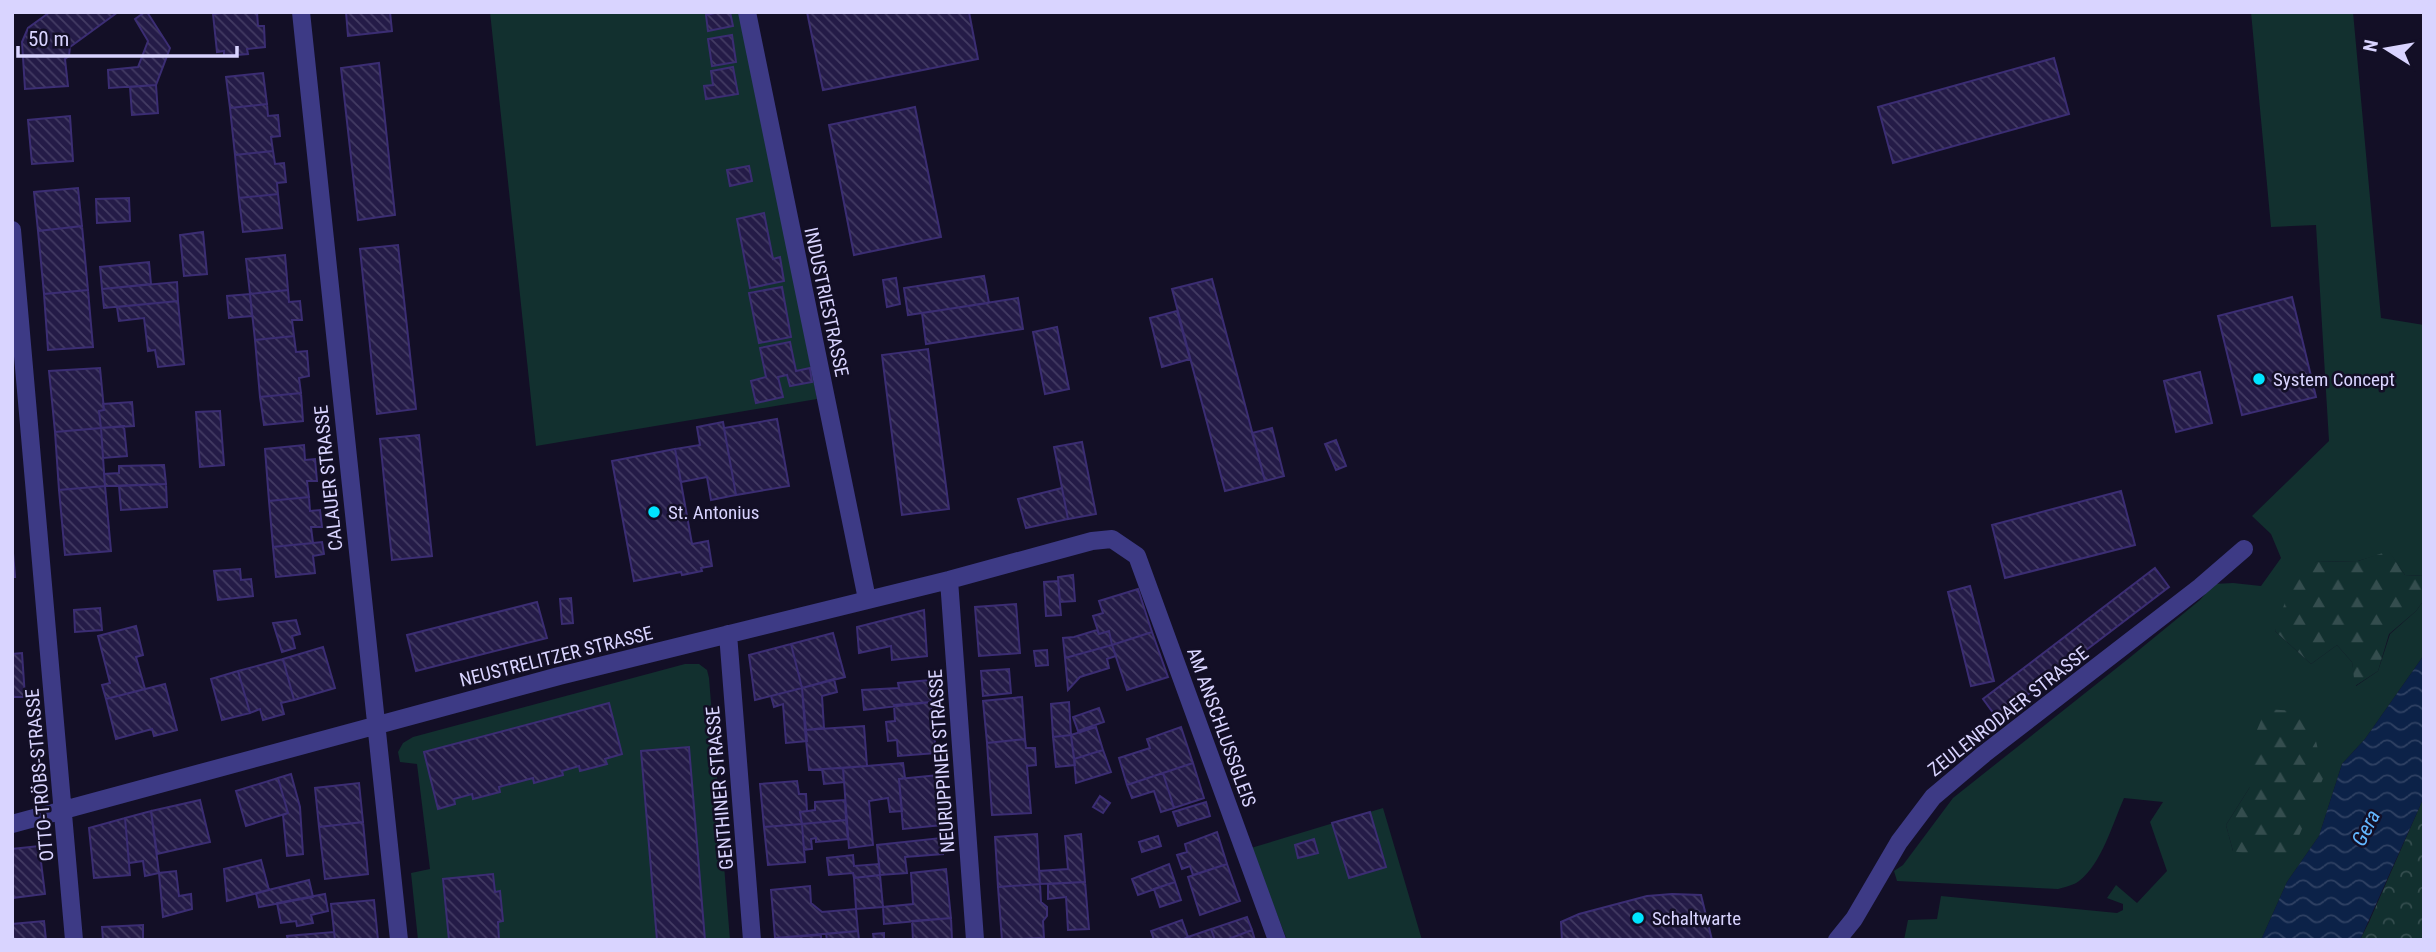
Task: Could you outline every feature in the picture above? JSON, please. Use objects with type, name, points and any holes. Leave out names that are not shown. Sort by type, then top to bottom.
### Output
[{"type":"street","name":"CALAUER STRASSE","points":[[301,12],[399,940]]},
{"type":"street","name":"INDUSTRIESTRASSE","points":[[747,12],[867,599]]},
{"type":"street","name":"OTTO-TRÖBS-STRASSE","points":[[12,230],[74,940]]},
{"type":"street","name":"NEUSTRELITZER STRASSE","points":[[12,824],[375,724],[949,580],[1092,541],[1112,540]]},
{"type":"street","name":"AM ANSCHLUSSGLEIS","points":[[1112,540],[1137,556],[1277,940]]},
{"type":"street","name":"ZEULENRODAER STRASSE","points":[[1837,940],[1854,919],[1899,842],[1933,797],[1984,754],[2200,587],[2244,549]]},
{"type":"street","name":"NEURUPPINER STRASSE","points":[[949,580],[975,940]]},
{"type":"street","name":"GENTHINER STRASSE","points":[[728,634],[752,940]]},
{"type":"green space","points":[[490,12],[742,12],[817,399],[536,446]]},
{"type":"green space","points":[[2251,12],[2353,12],[2381,318],[2424,325],[2424,576],[2405,575],[2389,552],[2358,561],[2316,562],[2275,631],[2311,664],[2337,645],[2352,662],[2356,686],[2378,671],[2390,634],[2416,611],[2424,600],[2424,655],[2365,739],[2342,764],[2319,836],[2287,882],[2261,940],[1904,940],[1908,920],[1937,919],[1941,896],[2117,913],[2123,910],[2123,904],[2107,898],[2116,885],[2137,903],[2167,871],[2150,822],[2163,802],[2124,798],[2094,865],[2079,881],[2069,886],[2058,889],[1897,881],[1894,871],[1903,865],[1953,798],[2200,600],[2214,584],[2261,586],[2281,558],[2271,534],[2252,516],[2329,441],[2316,225],[2271,227]],"holes":[[[2250,787],[2233,851],[2226,825]]]},
{"type":"green space","points":[[2389,551],[2405,575],[2424,576],[2424,600],[2416,611],[2389,634],[2378,671],[2355,686],[2352,662],[2337,645],[2311,664],[2275,631],[2292,582],[2316,562],[2358,561]]},
{"type":"green space","points":[[685,664],[699,664],[707,670],[709,678],[730,940],[418,940],[411,873],[430,869],[417,764],[400,762],[398,752],[403,743],[413,737]]},
{"type":"green space","points":[[2266,709],[2294,711],[2313,728],[2324,776],[2291,855],[2276,860],[2233,851],[2226,825],[2250,787],[2250,746]]},
{"type":"green space","points":[[2424,797],[2424,940],[2360,940],[2369,922]]},
{"type":"green space","points":[[1383,808],[1422,940],[1287,940],[1251,848]]},
{"type":"water","name":"Gera","points":[[2424,655],[2424,797],[2360,940],[2261,940],[2287,882],[2319,836],[2342,764],[2365,739]]},
{"type":"building","points":[[50,12],[118,12],[70,47],[69,56],[65,59],[68,86],[25,89],[22,42],[28,28]]},
{"type":"building","points":[[145,12],[170,48],[156,85],[109,88],[108,70],[138,67],[148,41],[135,19]]},
{"type":"building","points":[[257,12],[258,26],[264,26],[265,47],[247,49],[248,54],[224,56],[224,51],[217,52],[213,14]]},
{"type":"building","points":[[346,12],[390,12],[392,31],[348,36]]},
{"type":"building","points":[[730,12],[733,26],[708,31],[706,15]]},
{"type":"building","points":[[807,12],[969,12],[978,59],[823,90]]},
{"type":"building","points":[[732,35],[736,62],[712,66],[708,39]]},
{"type":"building","points":[[2054,58],[2069,114],[1893,163],[1878,107]]},
{"type":"building","points":[[379,63],[395,215],[358,220],[341,68]]},
{"type":"building","points":[[733,67],[738,94],[706,99],[704,86],[713,85],[711,71]]},
{"type":"building","points":[[263,73],[267,104],[230,108],[226,77]]},
{"type":"building","points":[[156,85],[158,113],[132,115],[130,87]]},
{"type":"building","points":[[267,104],[268,116],[278,115],[280,136],[271,137],[273,151],[235,155],[230,108]]},
{"type":"building","points":[[915,107],[941,237],[854,255],[829,125]]},
{"type":"building","points":[[70,116],[73,161],[32,164],[28,120]]},
{"type":"building","points":[[273,151],[275,164],[284,163],[286,182],[277,183],[278,194],[239,198],[235,155]]},
{"type":"building","points":[[749,166],[752,181],[730,186],[727,170]]},
{"type":"building","points":[[78,188],[82,226],[38,231],[34,192]]},
{"type":"building","points":[[278,194],[282,228],[243,232],[239,198]]},
{"type":"building","points":[[129,198],[130,221],[97,223],[96,199]]},
{"type":"building","points":[[764,213],[773,259],[780,257],[784,281],[750,288],[737,219]]},
{"type":"building","points":[[82,226],[88,290],[44,294],[38,231]]},
{"type":"building","points":[[203,232],[207,274],[184,276],[180,235]]},
{"type":"building","points":[[398,245],[416,409],[377,414],[360,249]]},
{"type":"building","points":[[285,255],[288,290],[250,294],[246,259]]},
{"type":"building","points":[[149,262],[151,284],[102,289],[100,267]]},
{"type":"building","points":[[984,276],[989,303],[908,315],[904,288]]},
{"type":"building","points":[[896,278],[900,304],[887,307],[883,280]]},
{"type":"building","points":[[1212,279],[1265,481],[1225,491],[1172,289]]},
{"type":"building","points":[[177,282],[178,301],[104,308],[102,289]]},
{"type":"building","points":[[782,287],[791,337],[759,343],[749,293]]},
{"type":"building","points":[[88,290],[93,347],[48,350],[44,294]]},
{"type":"building","points":[[288,290],[289,302],[300,301],[302,320],[292,320],[294,336],[255,340],[250,294]]},
{"type":"building","points":[[250,294],[252,316],[229,318],[227,296]]},
{"type":"building","points":[[2292,297],[2316,397],[2242,415],[2218,316]]},
{"type":"building","points":[[1018,298],[1023,329],[926,344],[922,313]]},
{"type":"building","points":[[178,301],[184,364],[158,367],[155,350],[148,351],[144,318],[119,321],[117,307]]},
{"type":"building","points":[[1177,311],[1190,359],[1162,367],[1150,318]]},
{"type":"building","points":[[1057,327],[1069,389],[1045,394],[1033,332]]},
{"type":"building","points":[[294,336],[296,352],[307,351],[309,376],[299,378],[301,393],[260,397],[255,340]]},
{"type":"building","points":[[790,342],[796,371],[810,368],[812,382],[790,386],[787,375],[778,377],[783,397],[756,403],[751,381],[766,377],[760,348]]},
{"type":"building","points":[[928,349],[949,509],[902,515],[882,355]]},
{"type":"building","points":[[100,368],[104,410],[99,411],[101,428],[55,432],[49,371]]},
{"type":"building","points":[[2200,372],[2212,423],[2176,432],[2164,381]]},
{"type":"building","points":[[301,393],[303,421],[264,425],[260,397]]},
{"type":"building","points":[[132,402],[134,426],[101,428],[99,411],[104,410],[103,404]]},
{"type":"building","points":[[220,411],[224,465],[200,467],[196,412]]},
{"type":"building","points":[[777,419],[789,486],[736,495],[724,428]]},
{"type":"building","points":[[723,422],[736,495],[711,500],[707,477],[681,482],[675,449],[700,445],[697,427]]},
{"type":"building","points":[[124,426],[127,456],[103,458],[101,428]]},
{"type":"building","points":[[101,428],[105,486],[59,490],[55,432]]},
{"type":"building","points":[[1272,428],[1284,476],[1265,481],[1252,433]]},
{"type":"building","points":[[419,435],[432,556],[392,560],[380,439]]},
{"type":"building","points":[[1336,440],[1346,466],[1336,470],[1325,444]]},
{"type":"building","points":[[1082,442],[1096,514],[1068,519],[1054,447]]},
{"type":"building","points":[[304,445],[305,460],[315,459],[317,481],[307,481],[309,497],[269,501],[265,449]]},
{"type":"building","name":"St. Antonius","points":[[675,449],[692,544],[708,541],[712,566],[682,575],[681,572],[634,581],[612,461]]},
{"type":"building","points":[[164,465],[166,484],[105,486],[104,474],[119,473],[119,466]]},
{"type":"building","points":[[166,484],[167,507],[121,510],[119,486]]},
{"type":"building","points":[[105,486],[111,551],[65,555],[59,490]]},
{"type":"building","points":[[1062,488],[1068,519],[1026,528],[1018,499]]},
{"type":"building","points":[[2121,491],[2135,545],[2005,578],[1992,525]]},
{"type":"building","points":[[309,497],[310,511],[320,510],[322,527],[311,527],[313,543],[273,547],[269,501]]},
{"type":"building","points":[[12,541],[15,577],[12,577]]},
{"type":"building","points":[[322,542],[324,554],[313,556],[315,573],[276,577],[273,547]]},
{"type":"building","points":[[2155,568],[2169,587],[1997,718],[1983,699]]},
{"type":"building","points":[[240,569],[241,580],[251,579],[253,596],[218,600],[214,571]]},
{"type":"building","points":[[1073,575],[1075,601],[1060,602],[1058,577]]},
{"type":"building","points":[[1058,581],[1061,615],[1046,616],[1044,582]]},
{"type":"building","points":[[1970,586],[1994,681],[1971,686],[1948,592]]},
{"type":"building","points":[[1138,589],[1152,632],[1112,645],[1109,631],[1099,634],[1093,616],[1103,613],[1099,601]]},
{"type":"building","points":[[571,598],[573,623],[562,624],[560,599]]},
{"type":"building","points":[[537,602],[547,638],[416,671],[407,635]]},
{"type":"building","points":[[1016,604],[1020,653],[979,656],[975,607]]},
{"type":"building","points":[[100,608],[102,630],[75,632],[74,610]]},
{"type":"building","points":[[924,610],[927,656],[892,660],[891,646],[859,653],[857,627]]},
{"type":"building","points":[[296,620],[300,634],[292,636],[295,648],[282,652],[273,623]]},
{"type":"building","points":[[136,626],[143,655],[136,657],[145,689],[106,699],[102,685],[110,683],[98,636]]},
{"type":"building","points":[[1097,630],[1099,634],[1109,631],[1112,645],[1065,658],[1063,638]]},
{"type":"building","points":[[1152,632],[1168,677],[1127,690],[1112,645]]},
{"type":"building","points":[[833,633],[845,677],[802,688],[791,644]]},
{"type":"building","points":[[791,644],[802,688],[755,700],[749,655]]},
{"type":"building","points":[[1112,645],[1116,656],[1107,659],[1109,668],[1080,677],[1068,690],[1065,658]]},
{"type":"building","points":[[323,647],[335,688],[294,700],[283,659]]},
{"type":"building","points":[[1047,650],[1048,665],[1036,666],[1034,651]]},
{"type":"building","points":[[22,653],[25,697],[12,697],[12,654]]},
{"type":"building","points":[[283,659],[294,700],[281,703],[284,714],[263,720],[260,709],[250,713],[238,671]]},
{"type":"building","points":[[1009,669],[1011,693],[983,696],[981,671]]},
{"type":"building","points":[[238,671],[250,713],[222,720],[211,679]]},
{"type":"building","points":[[834,679],[837,692],[822,696],[824,728],[805,730],[802,688]]},
{"type":"building","points":[[930,680],[931,702],[864,710],[862,690],[899,688],[898,683]]},
{"type":"building","points":[[165,684],[177,730],[154,736],[152,729],[116,739],[106,699]]},
{"type":"building","points":[[802,688],[807,741],[786,743],[783,704],[774,707],[771,696]]},
{"type":"building","points":[[1022,697],[1025,739],[987,743],[983,701]]},
{"type":"building","points":[[931,702],[936,753],[898,756],[897,740],[888,741],[886,722],[895,721],[894,705]]},
{"type":"building","points":[[1069,702],[1071,735],[1053,737],[1051,704]]},
{"type":"building","points":[[609,703],[622,754],[605,759],[607,764],[580,771],[579,766],[562,771],[563,775],[534,783],[533,778],[499,787],[500,792],[473,799],[472,794],[454,799],[455,804],[438,809],[424,752]]},
{"type":"building","points":[[1099,708],[1104,722],[1078,731],[1073,717]]},
{"type":"building","points":[[864,726],[867,766],[809,770],[805,730]]},
{"type":"building","points":[[1096,727],[1103,750],[1074,759],[1071,735]]},
{"type":"building","points":[[1181,727],[1193,763],[1127,785],[1119,758],[1150,748],[1147,739]]},
{"type":"building","points":[[1071,735],[1075,765],[1056,767],[1053,737]]},
{"type":"building","points":[[1025,739],[1026,748],[1035,748],[1036,765],[1027,766],[1031,813],[992,815],[987,743]]},
{"type":"building","points":[[689,747],[705,940],[657,940],[641,751]]},
{"type":"building","points":[[1103,750],[1111,772],[1076,783],[1074,759]]},
{"type":"building","points":[[903,763],[905,778],[899,779],[902,811],[890,812],[888,798],[869,801],[873,845],[849,848],[843,768]]},
{"type":"building","points":[[1193,763],[1204,798],[1174,808],[1163,773]]},
{"type":"building","points":[[843,768],[844,782],[824,784],[822,769]]},
{"type":"building","points":[[1163,773],[1174,808],[1161,812],[1154,791],[1132,798],[1127,785]]},
{"type":"building","points":[[291,774],[300,807],[303,854],[287,856],[283,815],[288,813],[278,778]]},
{"type":"building","points":[[938,775],[942,825],[903,829],[899,779]]},
{"type":"building","points":[[278,778],[288,813],[246,826],[236,791]]},
{"type":"building","points":[[797,781],[799,794],[806,794],[807,811],[800,812],[802,824],[764,827],[760,784]]},
{"type":"building","points":[[359,783],[363,822],[319,827],[315,788]]},
{"type":"building","points":[[1100,796],[1110,803],[1103,813],[1093,807]]},
{"type":"building","points":[[200,800],[210,842],[157,854],[151,811]]},
{"type":"building","points":[[845,800],[846,820],[802,824],[800,812],[815,810],[815,802]]},
{"type":"building","points":[[1206,802],[1210,816],[1178,826],[1173,812]]},
{"type":"building","points":[[151,811],[159,873],[145,876],[143,861],[129,863],[125,818]]},
{"type":"building","points":[[1370,812],[1386,867],[1349,878],[1332,823]]},
{"type":"building","points":[[125,818],[130,875],[94,878],[89,828]]},
{"type":"building","points":[[846,820],[848,839],[816,842],[816,838],[811,839],[812,849],[804,850],[802,824]]},
{"type":"building","points":[[363,822],[368,874],[325,879],[319,827]]},
{"type":"building","points":[[802,824],[805,862],[768,865],[764,827]]},
{"type":"building","points":[[1217,832],[1227,864],[1193,875],[1190,866],[1182,869],[1177,855],[1187,852],[1185,844]]},
{"type":"building","points":[[1037,834],[1040,884],[998,887],[995,837]]},
{"type":"building","points":[[1081,834],[1085,882],[1040,884],[1039,871],[1068,869],[1065,836]]},
{"type":"building","points":[[1158,836],[1161,846],[1142,852],[1139,842]]},
{"type":"building","points":[[941,838],[943,854],[905,857],[907,873],[880,875],[877,845]]},
{"type":"building","points":[[1314,839],[1318,853],[1298,858],[1295,845]]},
{"type":"building","points":[[39,846],[45,894],[12,898],[12,849]]},
{"type":"building","points":[[853,855],[854,866],[879,864],[880,875],[854,878],[853,873],[829,875],[827,858]]},
{"type":"building","points":[[261,860],[269,890],[227,901],[224,869]]},
{"type":"building","points":[[1169,864],[1175,882],[1138,895],[1132,879]]},
{"type":"building","points":[[1227,864],[1240,901],[1200,915],[1188,877]]},
{"type":"building","points":[[946,869],[951,918],[884,924],[883,907],[913,904],[911,873]]},
{"type":"building","points":[[176,871],[179,896],[191,894],[192,909],[163,917],[159,873]]},
{"type":"building","points":[[493,874],[495,892],[500,891],[503,921],[498,922],[499,940],[449,940],[443,879]]},
{"type":"building","points":[[880,875],[883,907],[856,909],[854,878]]},
{"type":"building","points":[[309,880],[313,897],[259,907],[256,893]]},
{"type":"building","points":[[1085,882],[1089,929],[1068,930],[1066,897],[1048,899],[1048,884]]},
{"type":"building","points":[[1175,882],[1181,900],[1160,907],[1154,889]]},
{"type":"building","points":[[1040,884],[1041,902],[1047,907],[1047,916],[1043,921],[1044,938],[1002,940],[998,887]]},
{"type":"building","points":[[810,886],[811,903],[822,912],[856,909],[858,931],[775,938],[771,890]]},
{"type":"building","points":[[325,894],[328,911],[311,915],[313,923],[297,926],[296,921],[281,923],[277,903]]},
{"type":"building","name":"Schaltwarte","points":[[1701,895],[1712,940],[1562,940],[1561,922],[1579,914],[1647,896]]},
{"type":"building","points":[[374,900],[378,940],[335,940],[331,904]]},
{"type":"building","points":[[1247,917],[1252,930],[1226,940],[1215,940],[1211,929]]},
{"type":"building","points":[[951,918],[952,940],[913,940],[912,921]]},
{"type":"building","points":[[1182,920],[1188,937],[1182,940],[1154,940],[1151,931]]},
{"type":"building","points":[[44,921],[46,940],[12,940],[12,924]]},
{"type":"building","points":[[143,925],[143,940],[103,940],[102,927]]},
{"type":"building","points":[[1211,929],[1215,940],[1182,940],[1188,937]]},
{"type":"building","points":[[1252,930],[1255,940],[1226,940]]},
{"type":"building","points":[[858,931],[859,940],[827,940],[826,934]]},
{"type":"building","points":[[334,932],[335,940],[288,940],[287,936]]},
{"type":"building","points":[[884,933],[884,940],[874,940],[873,934]]},
{"type":"building","points":[[821,935],[821,940],[775,940],[775,938]]},
{"type":"place","name":"System Concept","points":[[2259,379]]},
{"type":"place","name":"St. Antonius","points":[[654,512]]},
{"type":"place","name":"Schaltwarte","points":[[1638,918]]}]
